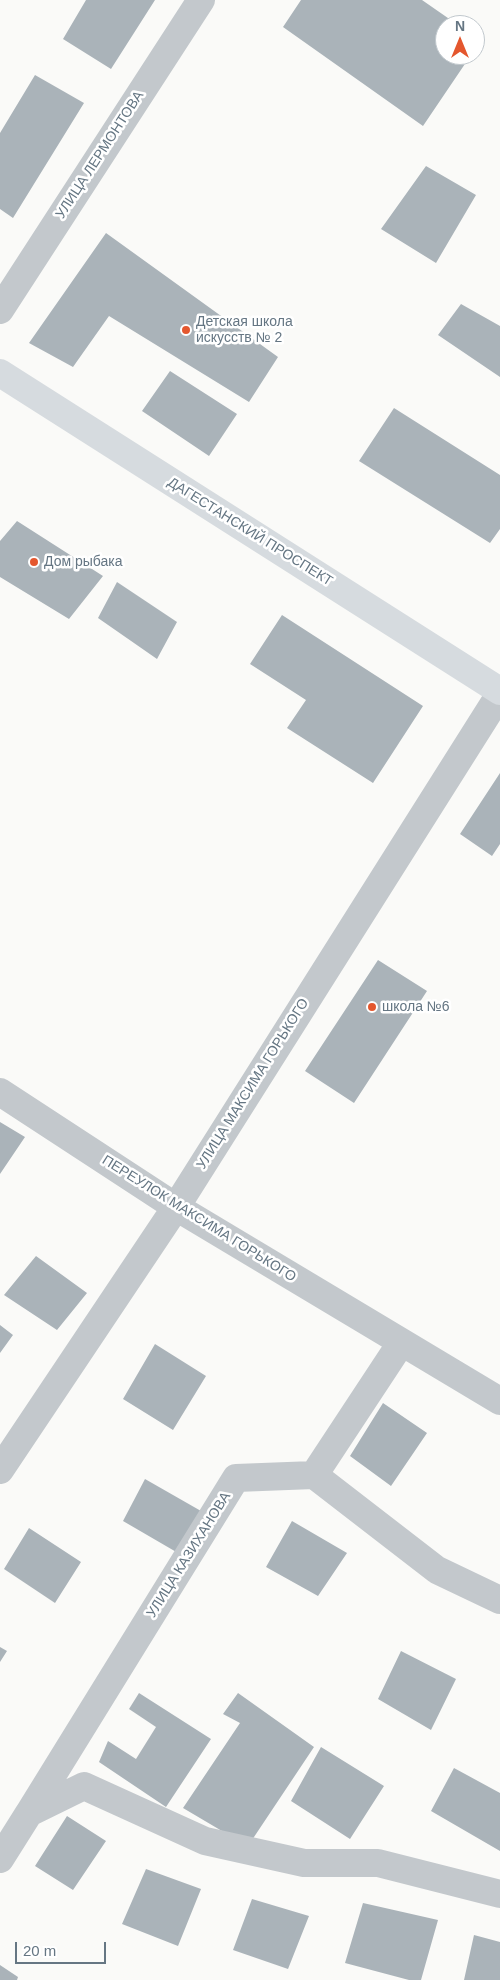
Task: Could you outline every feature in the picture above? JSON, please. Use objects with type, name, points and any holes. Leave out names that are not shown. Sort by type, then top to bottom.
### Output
[{"type":"highway","name":"ДАГЕСТАНСКИЙ ПРОСПЕКТ","points":[[0,373],[500,693]]},
{"type":"street","name":"УЛИЦА ЛЕРМОНТОВА","points":[[0,310],[201,0]]},
{"type":"street","name":"УЛИЦА МАКСИМА ГОРЬКОГО","points":[[0,1470],[176,1208],[500,693]]},
{"type":"street","name":"ПЕРЕУЛОК МАКСИМА ГОРЬКОГО","points":[[0,1092],[176,1208],[500,1402]]},
{"type":"street","points":[[401,1342],[314,1475],[437,1570],[500,1600]]},
{"type":"street","name":"УЛИЦА КАЗИХАНОВА","points":[[0,1859],[236,1478],[314,1475]]},
{"type":"street","points":[[29,1813],[84,1786],[205,1841],[304,1863],[378,1863],[500,1894]]},
{"type":"building","points":[[86,0],[155,0],[111,69],[63,39]]},
{"type":"building","points":[[301,0],[422,0],[444,15],[435,15],[435,65],[464,65],[423,126],[283,27]]},
{"type":"building","points":[[35,75],[84,103],[13,218],[0,209],[0,133]]},
{"type":"building","points":[[426,166],[476,195],[436,263],[381,229]]},
{"type":"building","name":"Детская школа искусств № 2","points":[[106,233],[278,357],[249,402],[109,316],[73,367],[29,343]]},
{"type":"building","points":[[461,304],[500,326],[500,377],[438,335]]},
{"type":"building","points":[[170,371],[237,414],[209,456],[142,411]]},
{"type":"building","points":[[394,408],[500,475],[500,529],[490,543],[359,461]]},
{"type":"building","points":[[17,521],[103,576],[69,619],[0,577],[0,541]]},
{"type":"building","points":[[117,582],[177,622],[157,659],[98,618]]},
{"type":"building","points":[[282,615],[423,706],[373,783],[287,728],[306,700],[250,664]]},
{"type":"building","points":[[500,773],[500,844],[492,856],[460,834]]},
{"type":"building","points":[[378,960],[427,991],[354,1103],[305,1071]]},
{"type":"building","points":[[0,1122],[25,1137],[0,1174]]},
{"type":"building","points":[[36,1256],[87,1293],[57,1330],[4,1295]]},
{"type":"building","points":[[0,1325],[13,1335],[0,1353]]},
{"type":"building","points":[[155,1344],[206,1376],[173,1430],[123,1399]]},
{"type":"building","points":[[383,1403],[427,1433],[391,1486],[350,1456]]},
{"type":"building","points":[[145,1479],[201,1511],[178,1553],[123,1521]]},
{"type":"building","points":[[292,1521],[347,1553],[318,1596],[266,1567]]},
{"type":"building","points":[[29,1528],[81,1562],[55,1603],[4,1569]]},
{"type":"building","points":[[0,1647],[7,1651],[0,1662]]},
{"type":"building","points":[[401,1651],[456,1679],[431,1730],[378,1699]]},
{"type":"building","points":[[139,1693],[211,1739],[166,1807],[99,1762],[108,1741],[136,1759],[156,1727],[129,1709]]},
{"type":"building","points":[[238,1693],[314,1747],[252,1840],[227,1834],[183,1808],[240,1723],[223,1714]]},
{"type":"building","points":[[321,1747],[384,1786],[350,1839],[291,1801]]},
{"type":"building","points":[[454,1768],[500,1793],[500,1851],[431,1811]]},
{"type":"building","points":[[67,1816],[106,1841],[73,1890],[35,1866]]},
{"type":"building","points":[[146,1869],[201,1889],[178,1946],[122,1924]]},
{"type":"building","points":[[252,1899],[309,1916],[288,1969],[233,1950]]},
{"type":"building","points":[[363,1903],[438,1920],[421,1980],[409,1980],[345,1963]]},
{"type":"building","points":[[474,1935],[500,1942],[500,1980],[464,1980]]},
{"type":"building","points":[[0,1965],[18,1977],[17,1980],[0,1980]]},
{"type":"place","name":"Детская школа искусств № 2","points":[[186,330]]},
{"type":"place","name":"Дом рыбака","points":[[34,562]]},
{"type":"place","name":"школа №6","points":[[372,1007]]}]
